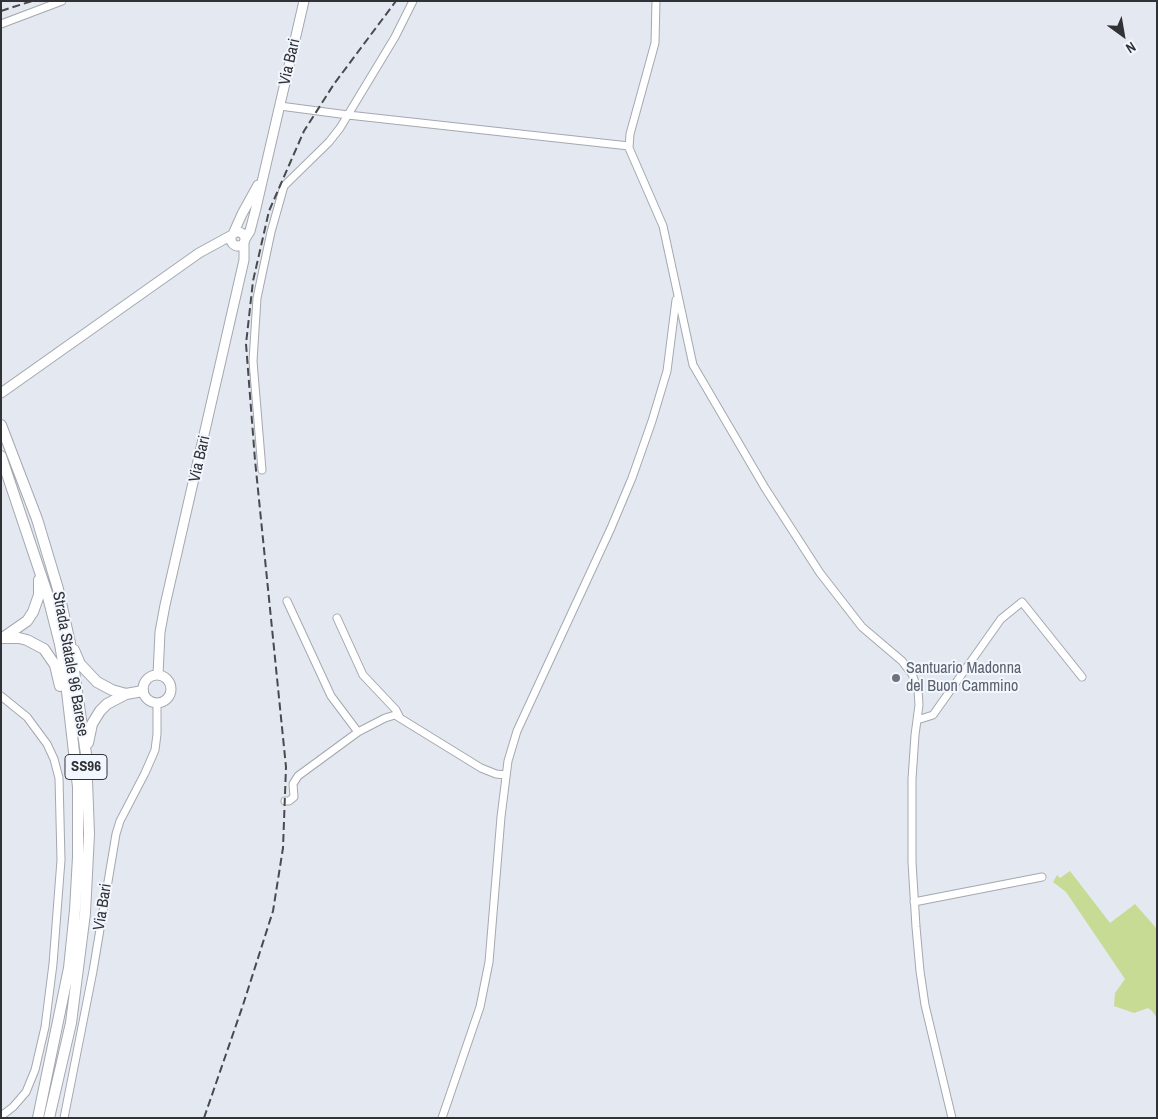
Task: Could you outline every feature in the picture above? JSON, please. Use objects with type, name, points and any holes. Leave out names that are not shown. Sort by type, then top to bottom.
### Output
[{"type":"highway","name":"Strada Statale 96 Barese","points":[[1,425],[47,550],[70,642],[86,754],[89,834],[85,912],[71,1024],[49,1118]]},
{"type":"highway","name":"Strada Statale 96 Barese","points":[[1,456],[35,554],[60,644],[78,787],[79,830],[75,910],[69,968],[38,1118]]},
{"type":"highway","points":[[3,637],[27,621],[37,604],[40,583],[35,554]]},
{"type":"highway","points":[[3,637],[19,638],[36,644],[44,649],[55,665],[59,676],[64,716],[75,752]]},
{"type":"highway","points":[[70,642],[80,664],[89,675],[105,687],[126,694]]},
{"type":"highway","points":[[86,754],[90,730],[96,717],[107,704],[126,694],[143,691]]},
{"type":"main road","name":"Via Bari","points":[[158,675],[160,632],[165,605],[199,463],[245,254],[245,241],[250,231],[304,1]]},
{"type":"main road","points":[[242,266],[233,240],[242,214],[262,178]]},
{"type":"main road","points":[[1,393],[211,246],[233,240],[237,232],[242,233],[245,241],[239,246],[233,240]]},
{"type":"main road","points":[[158,675],[169,682],[171,690],[168,698],[162,703],[150,701],[143,691],[144,683],[158,675]]},
{"type":"street","points":[[1,24],[62,1]]},
{"type":"street","points":[[262,470],[254,361],[257,298],[271,232],[284,186],[329,142],[348,115],[395,37],[413,1]]},
{"type":"street","points":[[656,1],[655,43],[630,134],[629,146],[663,226],[694,365],[765,488],[820,574],[862,627],[902,661],[912,674],[918,690],[919,705],[912,779],[914,902],[925,1005],[952,1118]]},
{"type":"street","points":[[280,106],[629,146]]},
{"type":"street","points":[[442,1118],[480,1007],[489,962],[500,817],[508,761],[517,731],[611,528],[632,478],[667,370],[677,295]]},
{"type":"street","points":[[287,601],[331,696],[358,732]]},
{"type":"street","points":[[917,720],[933,715],[1001,620],[1022,602],[1082,677]]},
{"type":"street","points":[[338,618],[363,675],[393,706],[398,716],[481,768],[496,774],[506,775]]},
{"type":"street","points":[[1,696],[27,717],[47,744],[54,759],[59,778],[61,860],[53,964],[45,1026],[35,1070],[26,1092],[13,1107],[1,1116]]},
{"type":"street","name":"Via Bari","points":[[64,1118],[93,970],[116,834],[120,820],[155,750],[157,703]]},
{"type":"street","points":[[285,801],[289,801],[294,797],[293,784],[298,776],[358,732],[385,718],[398,716]]},
{"type":"street","points":[[914,902],[1042,877]]},
{"type":"green space","points":[[1070,871],[1110,923],[1135,904],[1157,929],[1157,1018],[1148,1008],[1134,1013],[1114,1006],[1115,993],[1125,979],[1066,892],[1053,882],[1057,875],[1060,878]]},
{"type":"railway","points":[[1,11],[32,1]]},
{"type":"railway","points":[[204,1118],[273,911],[283,848],[286,767],[255,460],[246,344],[253,281],[269,211],[304,131],[334,84],[396,1]]},
{"type":"place","name":"Santuario Madonna del Buon Cammino","points":[[896,678]]}]
